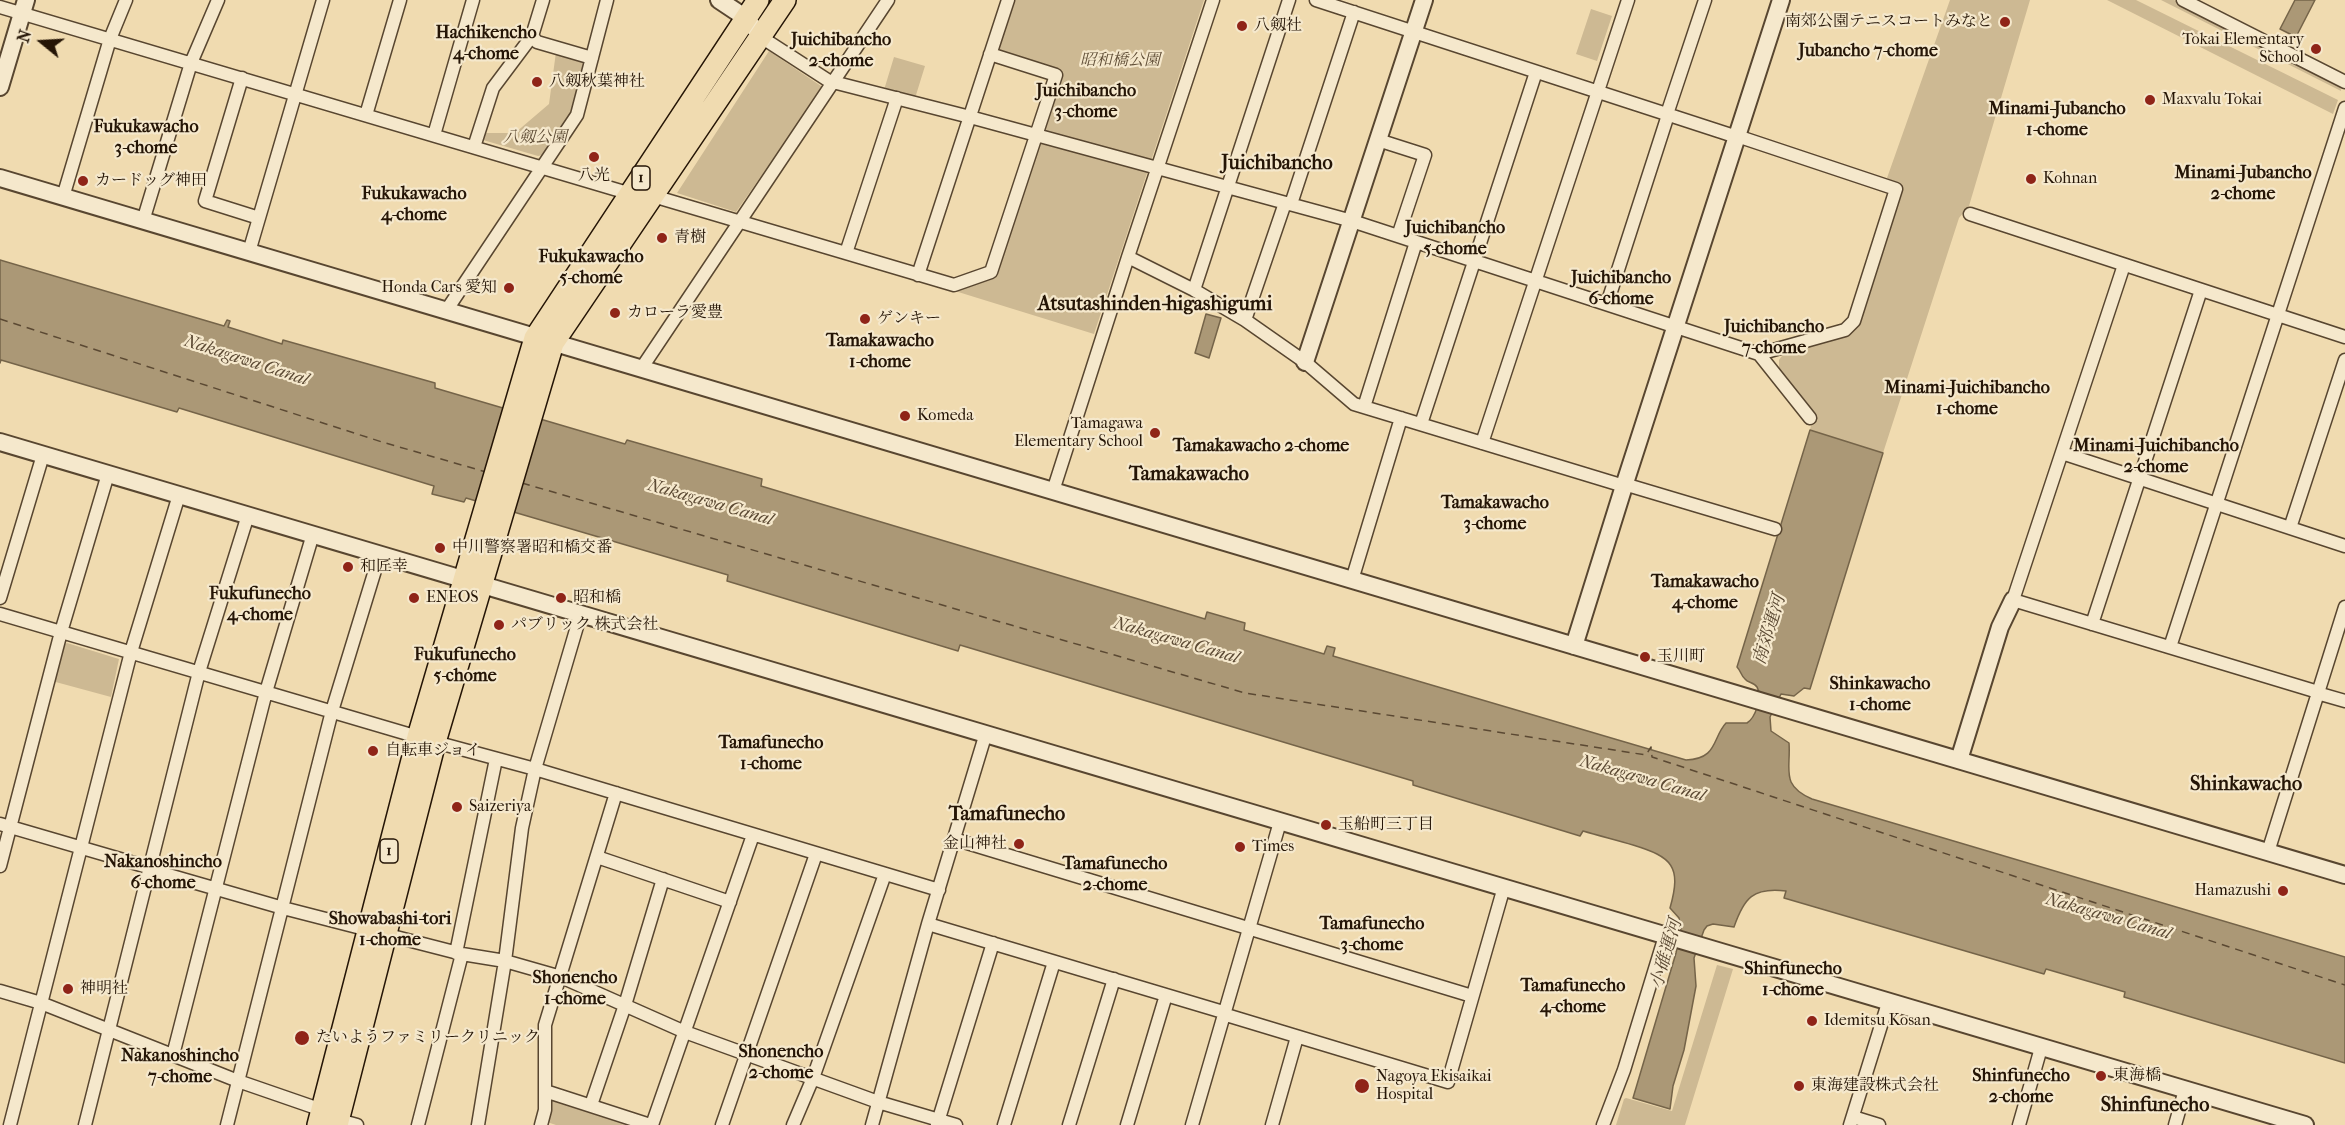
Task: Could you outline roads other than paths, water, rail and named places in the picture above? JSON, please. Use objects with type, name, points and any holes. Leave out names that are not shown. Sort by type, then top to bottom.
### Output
[{"type":"highway","name":"1","points":[[335,1121],[377,932],[426,739],[544,340],[631,194],[758,0]]},
{"type":"highway","name":"1","points":[[544,340],[653,196],[785,0]]},
{"type":"street","points":[[63,197],[110,39],[126,0]]},
{"type":"street","points":[[143,221],[190,63],[218,0]]},
{"type":"street","points":[[249,252],[323,0]]},
{"type":"street","points":[[366,115],[400,0]]},
{"type":"street","points":[[434,135],[473,0]]},
{"type":"street","points":[[474,147],[494,87],[532,36],[543,0]]},
{"type":"street","points":[[446,311],[577,115],[607,0]]},
{"type":"street","points":[[719,0],[746,18],[760,37],[833,82],[1352,221],[1759,354],[1810,418]]},
{"type":"street","points":[[641,369],[888,0]]},
{"type":"street","points":[[918,275],[1008,0]]},
{"type":"street","points":[[1053,491],[1213,0]]},
{"type":"street","points":[[1194,290],[1289,0]]},
{"type":"street","points":[[1316,0],[1896,189],[1854,321],[1845,330],[1759,354]]},
{"type":"street","points":[[1305,362],[1424,0]]},
{"type":"street","points":[[1482,443],[1628,0]]},
{"type":"street","points":[[1607,303],[1705,0]]},
{"type":"street","points":[[1575,646],[1624,485],[1781,0]]},
{"type":"street","points":[[2183,0],[2345,82]]},
{"type":"street","points":[[0,7],[24,7],[110,39],[631,194]]},
{"type":"street","points":[[0,87],[24,7]]},
{"type":"street","points":[[1245,320],[1354,12]]},
{"type":"street","points":[[532,36],[537,42],[592,58]]},
{"type":"street","points":[[653,196],[954,285],[991,272],[1056,75],[990,54]]},
{"type":"street","points":[[1421,424],[1536,72]]},
{"type":"street","points":[[242,78],[205,201],[259,218]]},
{"type":"street","points":[[846,253],[897,98]]},
{"type":"street","points":[[2170,647],[2344,116]]},
{"type":"street","points":[[1378,140],[1425,155],[1398,236]]},
{"type":"street","points":[[0,178],[2345,875]]},
{"type":"street","points":[[1970,214],[2345,337]]},
{"type":"street","points":[[1364,407],[1416,242]]},
{"type":"street","points":[[1128,257],[1194,290],[1245,320],[1305,362],[1354,404],[1775,529]]},
{"type":"street","points":[[1959,760],[2000,627],[2013,600],[2124,265]]},
{"type":"street","points":[[2092,624],[2201,290]]},
{"type":"street","points":[[2290,528],[2345,360]]},
{"type":"street","points":[[1352,580],[1401,418]]},
{"type":"street","points":[[0,442],[2305,1125]]},
{"type":"street","points":[[2062,453],[2345,546]]},
{"type":"street","points":[[0,598],[43,455]]},
{"type":"street","points":[[0,866],[5,826],[108,474]]},
{"type":"street","points":[[10,1125],[131,652],[178,495]]},
{"type":"street","points":[[85,1125],[199,672],[248,515]]},
{"type":"street","points":[[173,1055],[266,692],[313,534]]},
{"type":"street","points":[[226,1125],[332,711],[380,554]]},
{"type":"street","points":[[2013,600],[2345,701]]},
{"type":"street","points":[[2268,852],[2345,607]]},
{"type":"street","points":[[478,1125],[505,961],[522,828],[535,769],[581,613]]},
{"type":"street","points":[[0,614],[535,769],[939,890]]},
{"type":"street","points":[[872,1125],[928,924],[986,734]]},
{"type":"street","points":[[418,1125],[459,953],[496,759]]},
{"type":"street","points":[[541,1125],[545,1110],[545,1025],[616,793]]},
{"type":"street","points":[[1192,1125],[1280,822]]},
{"type":"street","points":[[5,826],[283,908],[459,953],[505,961],[561,977],[685,1032],[878,1102],[938,1122],[956,1125]]},
{"type":"street","points":[[545,1091],[651,1125],[753,835]]},
{"type":"street","points":[[954,839],[1472,996]]},
{"type":"street","points":[[722,1125],[816,854]]},
{"type":"street","points":[[597,857],[730,902]]},
{"type":"street","points":[[793,1125],[813,1078],[885,874]]},
{"type":"street","points":[[591,1106],[625,1005],[663,879]]},
{"type":"street","points":[[928,924],[1166,994],[1297,1037],[1448,1082],[1504,887]]},
{"type":"street","points":[[1603,1125],[1669,937]]},
{"type":"street","points":[[938,1122],[993,943]]},
{"type":"street","points":[[1004,1125],[1054,962]]},
{"type":"street","points":[[1069,1125],[1114,979]]},
{"type":"street","points":[[0,991],[41,1003],[335,1121]]},
{"type":"street","points":[[1126,1125],[1166,994]]},
{"type":"street","points":[[1879,1125],[1852,1121],[1888,1002]]},
{"type":"street","points":[[1272,1125],[1297,1037]]},
{"type":"street","points":[[2019,1125],[2041,1047]]},
{"type":"street","points":[[2175,1125],[2185,1090]]},
{"type":"water","points":[[2295,0],[2315,0],[2296,37],[2280,29]]},
{"type":"water","points":[[0,260],[224,326],[227,320],[230,321],[228,327],[282,344],[283,340],[435,383],[435,388],[625,444],[627,440],[762,479],[761,486],[1205,619],[1207,612],[1245,623],[1244,630],[1324,654],[1327,646],[1335,648],[1333,656],[1686,760],[1704,756],[1713,747],[1726,723],[1747,723],[1753,717],[1757,707],[1759,691],[1757,687],[1744,678],[1737,667],[1810,430],[1883,453],[1810,689],[1804,688],[1794,696],[1781,694],[1770,717],[1771,731],[1789,743],[1789,776],[1795,788],[1812,799],[2345,957],[2345,1063],[2124,997],[2125,992],[2046,969],[2044,974],[1784,898],[1786,891],[1775,890],[1758,893],[1751,897],[1742,909],[1734,927],[1713,924],[1704,930],[1694,958],[1696,986],[1684,1050],[1673,1086],[1670,1109],[1633,1098],[1676,953],[1681,928],[1679,918],[1670,908],[1675,882],[1674,873],[1671,865],[1657,854],[1583,831],[1580,836],[1413,785],[1413,781],[960,645],[958,651],[727,581],[728,575],[466,498],[464,502],[432,494],[434,486],[179,408],[177,412],[1,360],[0,363]]},
{"type":"water","points":[[1206,314],[1221,318],[1209,358],[1195,353]]},
{"type":"place","name":"南郊公園テニスコートみなと","points":[[2005,22]]},
{"type":"place","name":"八剱社","points":[[1242,26]]},
{"type":"place","name":"Tokai Elementary School","points":[[2316,49]]},
{"type":"place","name":"八剱秋葉神社","points":[[537,82]]},
{"type":"place","name":"Maxvalu Tokai","points":[[2150,100]]},
{"type":"place","name":"八光","points":[[594,157]]},
{"type":"place","name":"Kohnan","points":[[2031,179]]},
{"type":"place","name":"カードッグ神田","points":[[83,181]]},
{"type":"place","name":"青樹","points":[[662,238]]},
{"type":"place","name":"Honda Cars 愛知","points":[[509,288]]},
{"type":"place","name":"カローラ愛豊","points":[[615,313]]},
{"type":"place","name":"ゲンキー","points":[[865,319]]},
{"type":"place","name":"Komeda","points":[[905,416]]},
{"type":"place","name":"Tamagawa Elementary School","points":[[1155,433]]},
{"type":"place","name":"中川警察署昭和橋交番","points":[[440,548]]},
{"type":"place","name":"和匠幸","points":[[348,567]]},
{"type":"place","name":"ENEOS","points":[[414,598]]},
{"type":"place","name":"昭和橋","points":[[561,598]]},
{"type":"place","name":"パブリック 株式会社","points":[[499,625]]},
{"type":"place","name":"玉川町","points":[[1645,657]]},
{"type":"place","name":"自転車ジョイ","points":[[373,751]]},
{"type":"place","name":"Saizeriya","points":[[457,807]]},
{"type":"place","name":"玉船町三丁目","points":[[1326,825]]},
{"type":"place","name":"金山神社","points":[[1019,844]]},
{"type":"place","name":"Times","points":[[1240,847]]},
{"type":"place","name":"Hamazushi","points":[[2283,891]]},
{"type":"place","name":"神明社","points":[[68,989]]},
{"type":"place","name":"Idemitsu Kosan","points":[[1812,1021]]},
{"type":"place","name":"たいようファミリークリニック","points":[[302,1038]]},
{"type":"place","name":"東海橋","points":[[2101,1076]]},
{"type":"place","name":"Nagoya Ekisaikai Hospital","points":[[1362,1086]]},
{"type":"place","name":"東海建設株式会社","points":[[1799,1086]]},
{"type":"district","name":"Hachikencho 4-chome","points":[[486,44]]},
{"type":"district","name":"Juichibancho 2-chome","points":[[841,51]]},
{"type":"district","name":"Jubancho 7-chome","points":[[1868,52]]},
{"type":"district","name":"Juichibancho 3-chome","points":[[1086,102]]},
{"type":"district","name":"Minami-Jubancho 1-chome","points":[[2057,120]]},
{"type":"district","name":"Fukukawacho 3-chome","points":[[146,138]]},
{"type":"district","name":"Juichibancho","points":[[1277,164]]},
{"type":"district","name":"Minami-Jubancho 2-chome","points":[[2243,184]]},
{"type":"district","name":"Fukukawacho 4-chome","points":[[414,205]]},
{"type":"district","name":"Juichibancho 5-chome","points":[[1455,239]]},
{"type":"district","name":"Fukukawacho 5-chome","points":[[591,268]]},
{"type":"district","name":"Juichibancho 6-chome","points":[[1621,289]]},
{"type":"district","name":"Atsutashinden-higashigumi","points":[[1155,305]]},
{"type":"district","name":"Juichibancho 7-chome","points":[[1774,338]]},
{"type":"district","name":"Tamakawacho 1-chome","points":[[880,352]]},
{"type":"district","name":"Minami-Juichibancho 1-chome","points":[[1967,399]]},
{"type":"district","name":"Tamakawacho 2-chome","points":[[1261,447]]},
{"type":"district","name":"Minami-Juichibancho 2-chome","points":[[2156,457]]},
{"type":"district","name":"Tamakawacho","points":[[1189,475]]},
{"type":"district","name":"Tamakawacho 3-chome","points":[[1495,514]]},
{"type":"district","name":"Tamakawacho 4-chome","points":[[1705,593]]},
{"type":"district","name":"Fukufunecho 4-chome","points":[[260,605]]},
{"type":"district","name":"Fukufunecho 5-chome","points":[[465,666]]},
{"type":"district","name":"Shinkawacho 1-chome","points":[[1880,695]]},
{"type":"district","name":"Tamafunecho 1-chome","points":[[771,754]]},
{"type":"district","name":"Shinkawacho","points":[[2246,785]]},
{"type":"district","name":"Tamafunecho","points":[[1007,815]]},
{"type":"district","name":"Nakanoshincho 6-chome","points":[[163,873]]},
{"type":"district","name":"Tamafunecho 2-chome","points":[[1115,875]]},
{"type":"district","name":"Showabashi-tori 1-chome","points":[[390,930]]},
{"type":"district","name":"Tamafunecho 3-chome","points":[[1372,935]]},
{"type":"district","name":"Shinfunecho 1-chome","points":[[1793,980]]},
{"type":"district","name":"Shonencho 1-chome","points":[[575,989]]},
{"type":"district","name":"Tamafunecho 4-chome","points":[[1573,997]]},
{"type":"district","name":"Shonencho 2-chome","points":[[781,1063]]},
{"type":"district","name":"Nakanoshincho 7-chome","points":[[180,1067]]},
{"type":"district","name":"Shinfunecho 2-chome","points":[[2021,1087]]},
{"type":"district","name":"Shinfunecho","points":[[2155,1106]]},
{"type":"park label","name":"昭和橋公園","points":[[1120,61]]},
{"type":"park label","name":"八剱公園","points":[[535,138]]},
{"type":"water label","name":"Nakagawa Canal","points":[[246,361]]},
{"type":"water label","name":"Nakagawa Canal","points":[[710,503]]},
{"type":"water label","name":"南郊運河","points":[[1770,630]]},
{"type":"water label","name":"Nakagawa Canal","points":[[1176,641]]},
{"type":"water label","name":"Nakagawa Canal","points":[[1642,779]]},
{"type":"water label","name":"Nakagawa Canal","points":[[2108,917]]},
{"type":"water label","name":"小碓運河","points":[[1667,954]]}]
